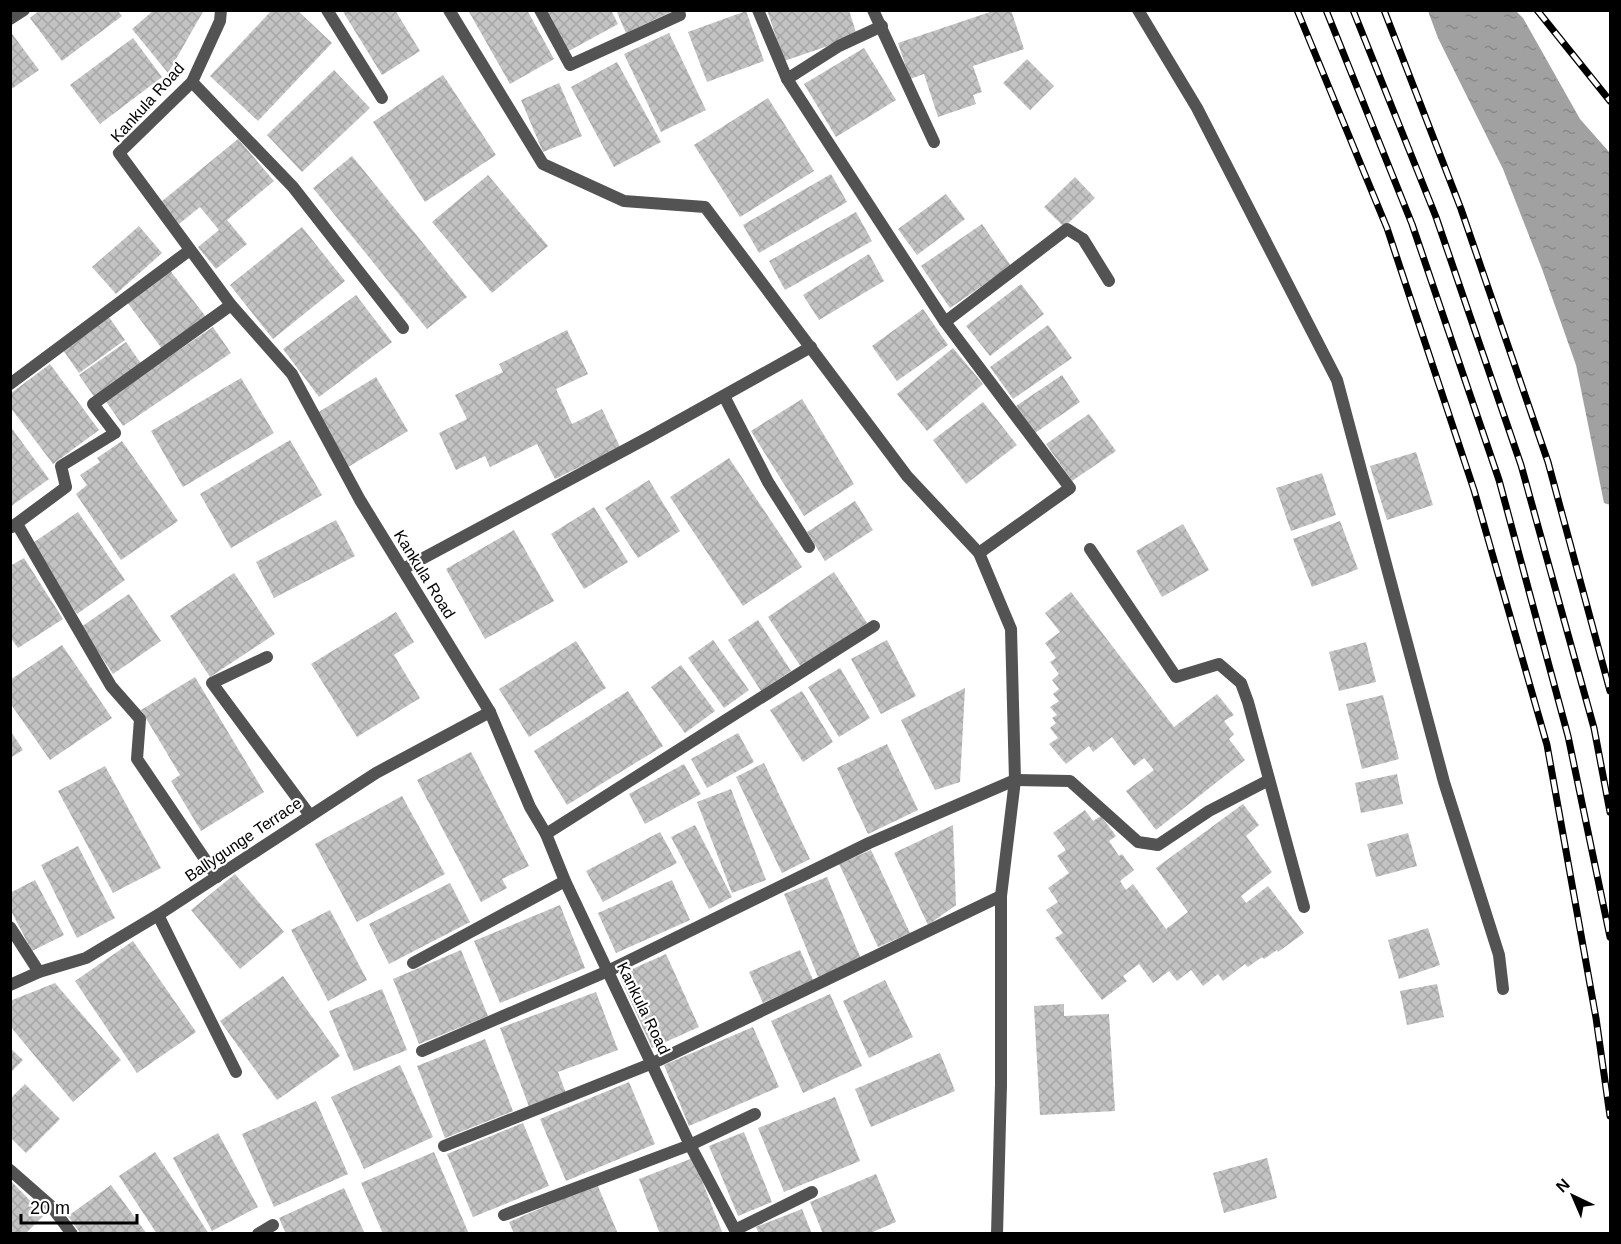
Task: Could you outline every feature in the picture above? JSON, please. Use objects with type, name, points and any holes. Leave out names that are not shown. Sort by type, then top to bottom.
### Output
[{"type":"street","points":[[10,19],[24,10]]},
{"type":"street","name":"Kankula Road","points":[[221,10],[220,21],[192,82],[119,153],[231,305],[292,374],[360,500],[490,712],[530,807],[546,834],[690,1145],[735,1230],[812,1192]]},
{"type":"street","points":[[327,10],[382,98]]},
{"type":"street","points":[[448,10],[543,164],[624,201],[705,207],[907,476],[979,553],[1011,629],[1015,780],[1001,896],[1001,1085],[997,1233]]},
{"type":"street","points":[[540,10],[570,65],[680,15],[678,10]]},
{"type":"street","points":[[758,10],[787,79],[945,322],[1070,488],[979,553]]},
{"type":"street","points":[[873,10],[934,142]]},
{"type":"street","points":[[1138,10],[1197,108],[1337,380],[1444,782],[1499,955],[1503,989]]},
{"type":"street","points":[[787,79],[839,46],[882,26]]},
{"type":"street","points":[[192,82],[293,187],[403,328]]},
{"type":"street","points":[[945,322],[1068,229],[1083,239],[1109,281]]},
{"type":"street","points":[[10,384],[190,250]]},
{"type":"street","points":[[217,877],[137,759],[140,719],[111,686],[14,526],[66,487],[61,466],[115,433],[93,404],[231,305]]},
{"type":"street","points":[[403,569],[811,347]]},
{"type":"street","points":[[724,396],[768,482],[809,547]]},
{"type":"street","points":[[1090,549],[1176,677],[1219,664],[1241,683],[1304,907]]},
{"type":"street","points":[[546,834],[874,626]]},
{"type":"street","points":[[267,657],[212,683],[309,814]]},
{"type":"street","name":"Ballygunge Terrace","points":[[10,986],[39,972],[86,958],[158,915],[309,814],[376,773],[490,712]]},
{"type":"street","points":[[422,1051],[608,971],[869,843],[1015,780],[1070,781],[1137,842],[1158,844],[1209,811],[1269,780]]},
{"type":"street","points":[[412,963],[566,881]]},
{"type":"street","points":[[444,1146],[653,1063],[1001,896]]},
{"type":"street","points":[[158,915],[236,1072]]},
{"type":"street","points":[[10,927],[39,972]]},
{"type":"street","points":[[504,1215],[690,1145],[755,1114]]},
{"type":"street","points":[[10,1170],[51,1206],[72,1233]]},
{"type":"street","points":[[258,1233],[273,1225]]},
{"type":"water","points":[[1428,11],[1516,11],[1523,18],[1580,119],[1610,153],[1610,505],[1604,503],[1576,365],[1542,269],[1503,169],[1438,38]]},
{"type":"building","points":[[40,10],[117,10],[122,16],[62,61],[30,18]]},
{"type":"building","points":[[154,10],[204,10],[168,73],[132,29]]},
{"type":"building","points":[[272,10],[297,10],[332,43],[258,121],[210,76]]},
{"type":"building","points":[[342,10],[395,10],[420,51],[382,75]]},
{"type":"building","points":[[468,10],[527,10],[554,59],[510,84]]},
{"type":"building","points":[[544,10],[611,10],[618,24],[567,52]]},
{"type":"building","points":[[616,10],[675,10],[626,33]]},
{"type":"building","points":[[767,10],[849,10],[857,36],[784,61]]},
{"type":"building","points":[[996,10],[1011,10],[1024,49],[973,66],[982,92],[973,95],[976,104],[938,117],[924,74],[910,79],[898,43]]},
{"type":"building","points":[[746,11],[764,61],[707,82],[688,32]]},
{"type":"building","points":[[10,31],[39,70],[10,90]]},
{"type":"building","points":[[669,33],[706,110],[661,132],[624,54]]},
{"type":"building","points":[[133,38],[162,77],[100,124],[70,85]]},
{"type":"building","points":[[864,48],[896,100],[836,137],[804,84]]},
{"type":"building","points":[[1027,59],[1054,86],[1030,110],[1003,83]]},
{"type":"building","points":[[617,62],[661,142],[614,167],[571,87]]},
{"type":"building","points":[[334,70],[370,108],[302,172],[267,135]]},
{"type":"building","points":[[443,75],[496,155],[425,202],[373,122]]},
{"type":"building","points":[[559,83],[582,136],[543,152],[521,100]]},
{"type":"building","points":[[768,98],[814,171],[740,217],[694,145]]},
{"type":"building","points":[[238,139],[274,181],[227,220],[247,244],[216,269],[198,247],[219,230],[200,207],[179,224],[161,202]]},
{"type":"building","points":[[352,156],[467,297],[427,329],[313,188]]},
{"type":"building","points":[[831,174],[847,202],[759,253],[743,225]]},
{"type":"building","points":[[488,175],[548,246],[492,293],[432,222]]},
{"type":"building","points":[[1075,177],[1095,198],[1064,227],[1044,207]]},
{"type":"building","points":[[946,194],[965,219],[917,255],[898,229]]},
{"type":"building","points":[[856,212],[872,241],[785,290],[769,261]]},
{"type":"building","points":[[982,224],[1011,266],[950,308],[921,266]]},
{"type":"building","points":[[139,226],[162,253],[116,294],[92,267]]},
{"type":"building","points":[[302,227],[345,281],[273,339],[230,285]]},
{"type":"building","points":[[869,254],[884,281],[819,320],[803,295]]},
{"type":"building","points":[[169,269],[206,317],[163,350],[127,302]]},
{"type":"building","points":[[1021,284],[1044,314],[990,356],[966,326]]},
{"type":"building","points":[[356,295],[392,342],[319,397],[283,349]]},
{"type":"building","points":[[923,309],[948,345],[897,381],[872,346]]},
{"type":"building","points":[[109,317],[125,340],[79,373],[63,350]]},
{"type":"building","points":[[1048,325],[1072,358],[1013,399],[990,367]]},
{"type":"building","points":[[213,327],[231,353],[123,426],[105,400]]},
{"type":"building","points":[[567,330],[588,374],[556,389],[572,424],[602,409],[620,447],[555,479],[537,444],[490,467],[485,456],[456,470],[439,433],[467,419],[455,395],[503,372],[499,364]]},
{"type":"building","points":[[126,342],[142,365],[95,398],[79,375]]},
{"type":"building","points":[[953,348],[983,384],[927,431],[897,394]]},
{"type":"building","points":[[50,364],[99,430],[53,464],[10,407],[10,394]]},
{"type":"building","points":[[1062,375],[1080,402],[1035,433],[1016,406]]},
{"type":"building","points":[[376,377],[408,431],[348,467],[317,413]]},
{"type":"building","points":[[241,378],[274,433],[183,487],[151,431]]},
{"type":"building","points":[[802,399],[854,484],[804,516],[751,431]]},
{"type":"building","points":[[983,402],[1017,445],[966,484],[933,440]]},
{"type":"building","points":[[1089,414],[1116,451],[1072,481],[1046,444]]},
{"type":"building","points":[[10,426],[49,479],[10,507]]},
{"type":"building","points":[[290,440],[322,495],[231,548],[200,494]]},
{"type":"building","points":[[122,441],[178,521],[121,560],[76,494],[87,485],[80,475],[100,462],[97,458]]},
{"type":"building","points":[[1416,452],[1433,505],[1387,520],[1370,466]]},
{"type":"building","points":[[729,458],[802,567],[743,606],[670,497]]},
{"type":"building","points":[[1322,473],[1336,515],[1291,531],[1276,488]]},
{"type":"building","points":[[649,480],[680,531],[638,558],[605,508]]},
{"type":"building","points":[[855,501],[873,530],[825,561],[807,532]]},
{"type":"building","points":[[594,507],[628,562],[584,589],[551,534]]},
{"type":"building","points":[[78,512],[125,580],[77,614],[30,545]]},
{"type":"building","points":[[336,520],[355,556],[274,598],[256,562]]},
{"type":"building","points":[[1340,521],[1358,569],[1312,587],[1293,539]]},
{"type":"building","points":[[1183,524],[1209,570],[1162,597],[1136,551]]},
{"type":"building","points":[[514,530],[554,601],[485,639],[446,569]]},
{"type":"building","points":[[24,558],[63,619],[18,648],[10,637],[10,566]]},
{"type":"building","points":[[834,572],[867,623],[801,667],[768,617]]},
{"type":"building","points":[[234,573],[275,634],[210,677],[170,616]]},
{"type":"building","points":[[1071,592],[1174,727],[1217,694],[1234,715],[1224,721],[1234,734],[1229,739],[1245,760],[1156,830],[1126,791],[1154,770],[1144,758],[1134,766],[1112,737],[1093,752],[1089,746],[1066,764],[1049,744],[1058,738],[1050,728],[1056,723],[1052,718],[1057,715],[1050,707],[1059,701],[1053,694],[1059,689],[1052,680],[1059,674],[1050,662],[1056,658],[1045,643],[1060,632],[1045,613]]},
{"type":"building","points":[[129,594],[161,641],[113,674],[81,627]]},
{"type":"building","points":[[396,612],[414,642],[394,655],[420,698],[357,737],[311,664]]},
{"type":"building","points":[[758,620],[791,671],[761,691],[728,640]]},
{"type":"building","points":[[713,640],[749,690],[724,708],[688,658]]},
{"type":"building","points":[[887,640],[916,696],[881,714],[851,659]]},
{"type":"building","points":[[576,641],[606,688],[529,737],[499,689]]},
{"type":"building","points":[[1366,642],[1376,682],[1339,691],[1329,652]]},
{"type":"building","points":[[62,645],[112,718],[50,760],[10,703],[10,680]]},
{"type":"building","points":[[681,665],[715,711],[685,733],[651,687]]},
{"type":"building","points":[[840,668],[870,718],[839,737],[808,687]]},
{"type":"building","points":[[195,677],[264,792],[201,831],[171,781],[180,775],[141,710]]},
{"type":"building","points":[[965,688],[960,782],[935,790],[901,720]]},
{"type":"building","points":[[628,691],[663,746],[567,805],[534,751]]},
{"type":"building","points":[[802,691],[833,742],[803,762],[770,710]]},
{"type":"building","points":[[1383,695],[1399,759],[1362,769],[1346,704]]},
{"type":"building","points":[[10,730],[23,750],[10,758]]},
{"type":"building","points":[[738,733],[754,762],[707,788],[691,759]]},
{"type":"building","points":[[887,744],[918,810],[868,834],[837,768]]},
{"type":"building","points":[[471,752],[529,866],[502,879],[507,888],[481,902],[417,780]]},
{"type":"building","points":[[764,763],[810,859],[782,873],[736,777]]},
{"type":"building","points":[[684,764],[701,794],[645,824],[629,794]]},
{"type":"building","points":[[105,766],[161,868],[113,893],[58,791]]},
{"type":"building","points":[[1397,774],[1403,804],[1361,813],[1355,783]]},
{"type":"building","points":[[731,789],[766,880],[732,893],[697,802]]},
{"type":"building","points":[[402,796],[445,874],[357,922],[315,844]]},
{"type":"building","points":[[1243,804],[1259,825],[1246,836],[1272,872],[1241,896],[1246,903],[1268,886],[1304,933],[1278,952],[1277,950],[1264,959],[1262,957],[1248,967],[1245,964],[1223,981],[1218,974],[1203,986],[1191,970],[1177,981],[1169,971],[1153,983],[1139,964],[1123,976],[1127,981],[1102,1000],[1055,938],[1063,933],[1046,910],[1058,902],[1048,888],[1069,873],[1057,856],[1066,850],[1053,833],[1085,810],[1093,821],[1101,816],[1116,836],[1109,841],[1119,856],[1122,854],[1134,870],[1120,881],[1126,890],[1133,884],[1166,929],[1188,912],[1156,868]]},
{"type":"building","points":[[695,825],[732,897],[709,909],[671,837]]},
{"type":"building","points":[[953,825],[956,905],[928,925],[894,853]]},
{"type":"building","points":[[660,832],[677,863],[603,902],[586,871]]},
{"type":"building","points":[[1408,833],[1417,866],[1376,877],[1367,844]]},
{"type":"building","points":[[78,846],[115,918],[77,938],[41,865]]},
{"type":"building","points":[[871,850],[910,933],[878,947],[839,864]]},
{"type":"building","points":[[235,874],[284,932],[240,969],[191,910]]},
{"type":"building","points":[[827,877],[861,959],[818,977],[784,894]]},
{"type":"building","points":[[35,880],[64,935],[32,951],[10,909],[10,893]]},
{"type":"building","points":[[672,880],[690,920],[616,953],[598,913]]},
{"type":"building","points":[[450,883],[470,922],[389,964],[369,924]]},
{"type":"building","points":[[560,905],[585,968],[500,1003],[474,941]]},
{"type":"building","points":[[330,910],[367,980],[328,1001],[291,930]]},
{"type":"building","points":[[1428,928],[1440,965],[1399,979],[1388,940]]},
{"type":"building","points":[[133,941],[196,1032],[137,1073],[75,981]]},
{"type":"building","points":[[461,950],[488,1016],[419,1044],[393,979]]},
{"type":"building","points":[[800,950],[813,980],[763,1003],[749,972]]},
{"type":"building","points":[[666,954],[699,1027],[652,1048],[619,975]]},
{"type":"building","points":[[283,976],[340,1056],[277,1100],[220,1021]]},
{"type":"building","points":[[885,980],[913,1037],[869,1058],[843,1001]]},
{"type":"building","points":[[55,983],[121,1060],[73,1102],[10,1026],[10,1001]]},
{"type":"building","points":[[1437,984],[1444,1017],[1407,1025],[1400,991]]},
{"type":"building","points":[[382,989],[407,1050],[354,1071],[329,1011]]},
{"type":"building","points":[[596,992],[618,1050],[558,1072],[566,1093],[529,1107],[500,1028]]},
{"type":"building","points":[[830,994],[862,1066],[803,1093],[771,1021]]},
{"type":"building","points":[[1064,1004],[1064,1016],[1109,1014],[1115,1111],[1040,1115],[1034,1006]]},
{"type":"building","points":[[753,1027],[779,1087],[689,1126],[664,1065]]},
{"type":"building","points":[[485,1039],[513,1111],[445,1138],[417,1066]]},
{"type":"building","points":[[10,1048],[23,1060],[10,1073]]},
{"type":"building","points":[[940,1053],[955,1091],[871,1127],[855,1089]]},
{"type":"building","points":[[400,1065],[433,1137],[364,1169],[331,1097]]},
{"type":"building","points":[[629,1082],[655,1144],[566,1181],[540,1119]]},
{"type":"building","points":[[25,1084],[60,1119],[26,1153],[10,1137],[10,1099]]},
{"type":"building","points":[[835,1097],[860,1161],[784,1192],[758,1128]]},
{"type":"building","points":[[316,1101],[348,1174],[274,1207],[242,1134]]},
{"type":"building","points":[[523,1123],[549,1186],[473,1217],[447,1154]]},
{"type":"building","points":[[744,1132],[772,1202],[738,1216],[709,1146]]},
{"type":"building","points":[[218,1133],[258,1207],[212,1231],[173,1158]]},
{"type":"building","points":[[155,1152],[209,1234],[157,1234],[119,1176]]},
{"type":"building","points":[[434,1152],[469,1234],[383,1234],[361,1183]]},
{"type":"building","points":[[693,1158],[723,1234],[660,1234],[639,1179]]},
{"type":"building","points":[[1267,1158],[1277,1198],[1224,1213],[1213,1173]]},
{"type":"building","points":[[876,1174],[896,1222],[868,1234],[823,1234],[810,1202]]},
{"type":"building","points":[[10,1180],[44,1215],[25,1234],[10,1234]]},
{"type":"building","points":[[597,1184],[618,1234],[514,1234],[509,1222]]},
{"type":"building","points":[[111,1185],[147,1234],[81,1234],[68,1216]]},
{"type":"building","points":[[344,1188],[365,1234],[286,1234],[279,1218]]},
{"type":"building","points":[[802,1209],[812,1234],[759,1234],[756,1227]]},
{"type":"railway","points":[[1297,10],[1387,228],[1474,490],[1547,745],[1596,1018],[1610,1116]]},
{"type":"railway","points":[[1326,10],[1412,224],[1499,480],[1568,736],[1610,937]]},
{"type":"railway","points":[[1353,10],[1436,217],[1521,465],[1594,728],[1610,812]]},
{"type":"railway","points":[[1384,10],[1461,209],[1548,462],[1610,691]]},
{"type":"railway","points":[[1537,10],[1610,101]]}]
